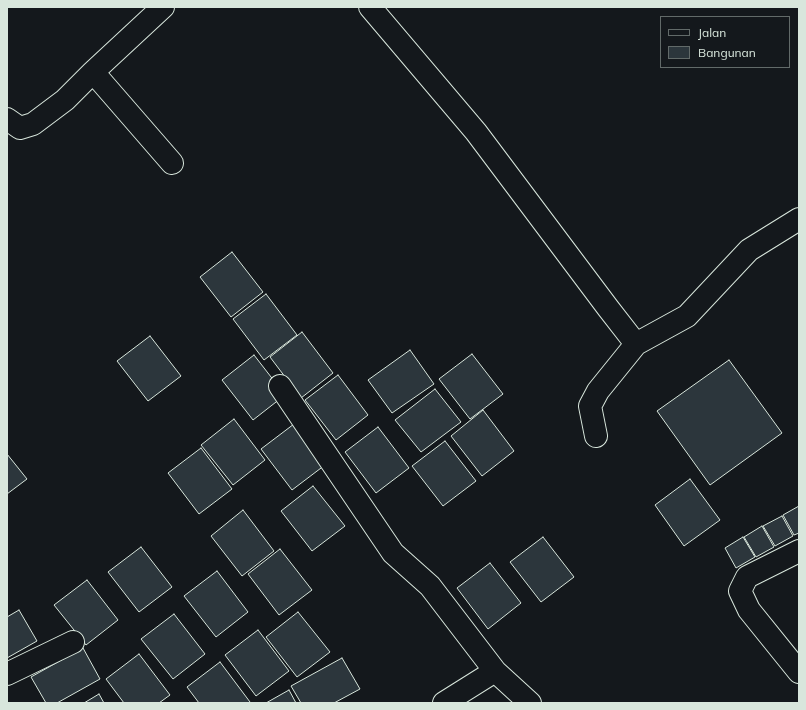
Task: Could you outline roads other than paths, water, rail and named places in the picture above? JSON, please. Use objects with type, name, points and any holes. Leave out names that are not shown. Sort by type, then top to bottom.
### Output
[{"type":"street","points":[[7,119],[20,128],[33,124],[65,100],[163,7]]},
{"type":"street","points":[[370,7],[476,132],[636,344]]},
{"type":"street","points":[[93,72],[172,162]]},
{"type":"street","points":[[596,436],[590,406],[598,391],[636,344],[687,316],[749,250],[799,219]]},
{"type":"street","points":[[280,386],[393,553],[430,586],[495,671],[530,703]]},
{"type":"street","points":[[799,551],[746,578],[740,591],[749,610],[799,672]]},
{"type":"street","points":[[7,674],[73,642]]},
{"type":"street","points":[[444,703],[495,671]]}]
